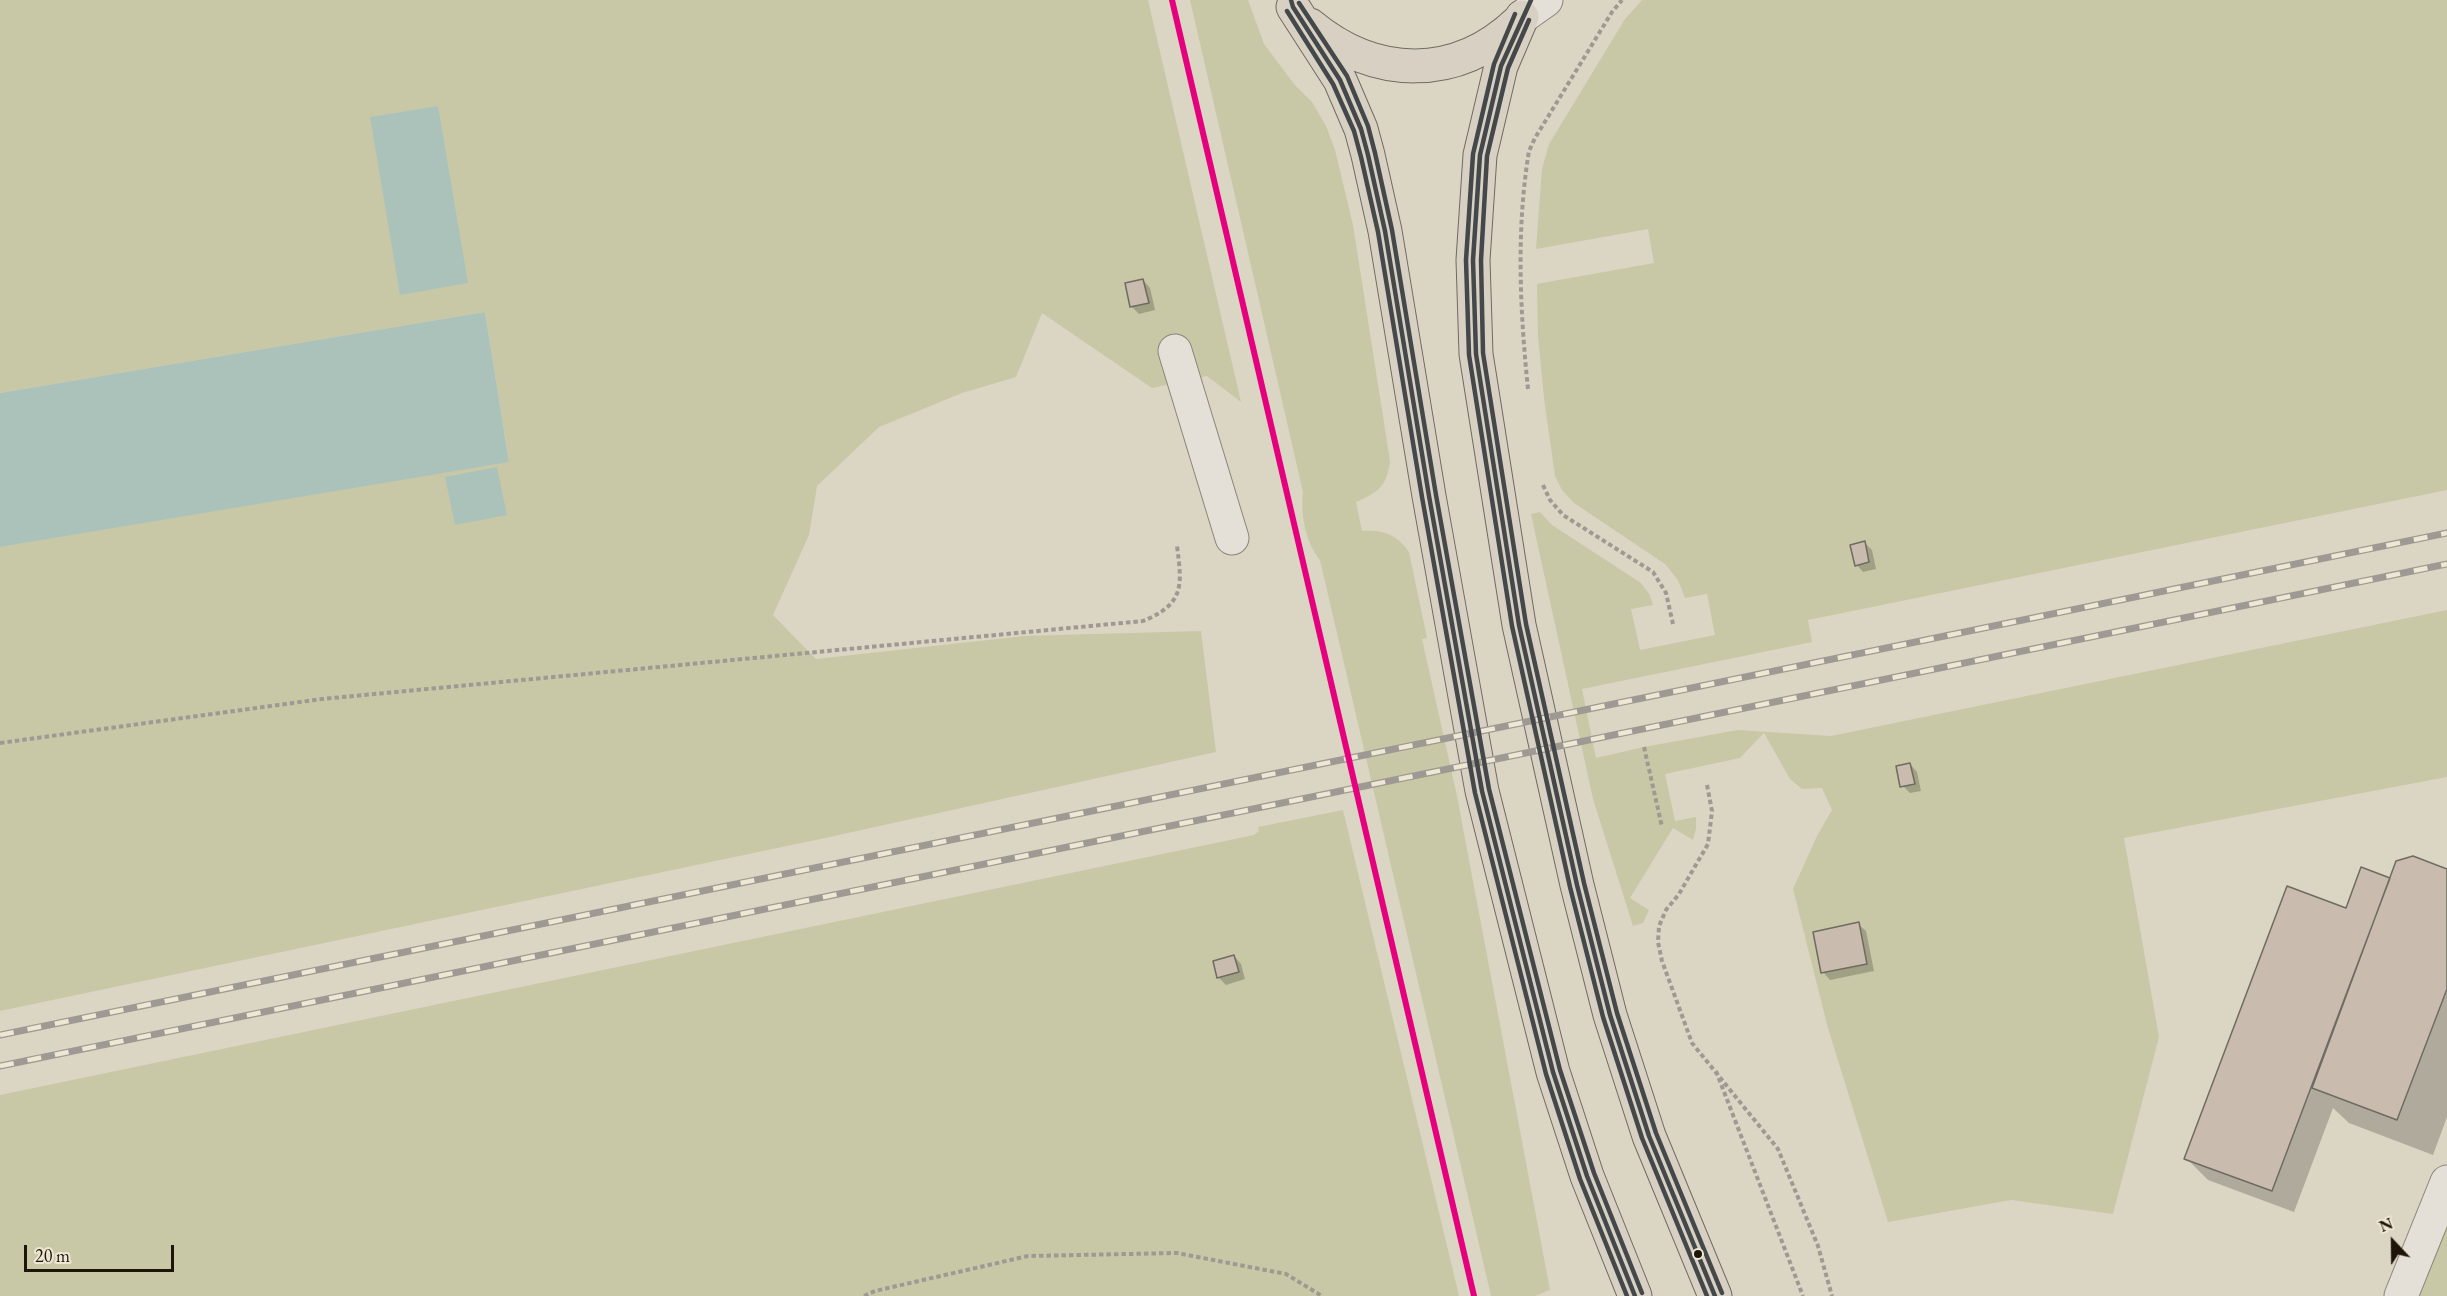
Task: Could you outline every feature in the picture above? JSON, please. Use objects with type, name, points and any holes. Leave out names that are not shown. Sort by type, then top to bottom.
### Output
[{"type":"main road","points":[[1292,3],[1310,26],[1325,37],[1364,56],[1412,68],[1447,63],[1484,48],[1533,6]]},
{"type":"main road","points":[[1292,3],[1340,80],[1361,129],[1368,155],[1385,231],[1429,496],[1482,791],[1553,1072],[1587,1176],[1635,1296]]},
{"type":"main road","points":[[1533,6],[1501,66],[1480,155],[1473,260],[1476,354],[1520,625],[1577,885],[1604,994],[1649,1136],[1715,1296]]},
{"type":"lane","points":[[1175,351],[1232,538]]},
{"type":"lane","points":[[2401,1296],[2447,1182]]},
{"type":"path","points":[[1529,391],[1523,336],[1521,268],[1529,151],[1612,12],[1622,0]]},
{"type":"path","points":[[1541,480],[1550,500],[1563,515],[1653,572],[1666,593],[1673,624]]},
{"type":"path","points":[[0,743],[322,699],[1143,621],[1157,615],[1172,604],[1181,582],[1177,546]]},
{"type":"path","points":[[1644,747],[1662,827]]},
{"type":"path","points":[[1707,785],[1712,811],[1708,844],[1679,894],[1666,910],[1659,926],[1658,942],[1662,961],[1687,1034],[1778,1149],[1818,1246],[1832,1296]]},
{"type":"path","points":[[1714,1068],[1803,1296]]},
{"type":"path","points":[[864,1296],[876,1291],[1028,1256],[1177,1253],[1286,1274],[1322,1296]]},
{"type":"green space","points":[[0,0],[1148,0],[1241,402],[1207,376],[1152,388],[1042,313],[1016,377],[962,393],[879,427],[817,486],[809,535],[773,615],[816,659],[1024,636],[1201,631],[1216,752],[825,838],[0,1011],[0,547],[509,461],[485,312],[0,393]]},
{"type":"green space","points":[[1190,0],[1248,0],[1264,44],[1294,84],[1312,102],[1326,126],[1335,150],[1353,225],[1390,461],[1387,477],[1380,487],[1371,495],[1356,502],[1362,531],[1389,534],[1409,552],[1427,638],[1422,639],[1457,796],[1550,1290],[1535,1296],[1491,1296],[1320,560],[1305,528],[1302,510],[1303,492]]},
{"type":"green space","points":[[1642,0],[2447,0],[2447,490],[1808,620],[1812,642],[1582,689],[1596,758],[1738,730],[1831,736],[2447,610],[2447,777],[2124,838],[2159,1037],[2113,1214],[2011,1200],[1888,1222],[1828,1028],[1793,889],[1817,836],[1832,810],[1822,788],[1802,789],[1790,779],[1764,733],[1740,758],[1665,774],[1675,821],[1696,817],[1696,829],[1693,840],[1673,828],[1630,898],[1649,910],[1643,923],[1633,926],[1593,799],[1531,514],[1540,512],[1552,525],[1641,583],[1650,595],[1653,605],[1631,609],[1640,650],[1715,635],[1707,594],[1685,598],[1678,580],[1665,564],[1574,503],[1562,490],[1555,476],[1544,398],[1538,336],[1537,284],[1654,263],[1648,229],[1536,249],[1542,169],[1549,144],[1625,19]]},
{"type":"green space","points":[[1343,810],[1459,1296],[0,1296],[0,1095],[1254,835],[1259,831],[1258,827]]},
{"type":"green space","points":[[2447,1213],[2447,1296],[2411,1296]]},
{"type":"water","points":[[438,106],[468,283],[400,295],[370,117]]},
{"type":"water","points":[[485,312],[509,462],[0,547],[0,393]]},
{"type":"water","points":[[497,467],[507,515],[455,525],[445,477]]},
{"type":"building","points":[[1143,279],[1149,303],[1130,307],[1125,283]]},
{"type":"building","points":[[1865,541],[1869,562],[1855,566],[1850,545]]},
{"type":"building","points":[[1910,763],[1915,784],[1900,787],[1896,766]]},
{"type":"building","points":[[2413,856],[2447,869],[2447,989],[2397,1120],[2312,1088],[2396,861]]},
{"type":"building","points":[[2361,867],[2390,878],[2272,1191],[2184,1159],[2287,886],[2346,908]]},
{"type":"building","points":[[1859,922],[1867,964],[1821,973],[1813,932]]},
{"type":"building","points":[[1234,955],[1239,972],[1217,978],[1213,961]]},
{"type":"railway","points":[[0,1035],[2447,533]]},
{"type":"railway","points":[[0,1066],[2447,564]]},
{"type":"transit line","points":[[1172,0],[1474,1296]]},
{"type":"transit line","points":[[1291,0],[1293,7],[1340,80],[1361,129],[1368,155],[1385,231],[1429,496],[1482,791],[1553,1072],[1587,1176],[1635,1296]]},
{"type":"transit line","points":[[1531,0],[1501,66],[1480,155],[1473,260],[1476,354],[1519,625],[1577,885],[1610,1015],[1649,1136],[1715,1296]]},
{"type":"transit line","points":[[1299,3],[1347,76],[1368,126],[1392,230],[1436,495],[1489,789],[1560,1070],[1594,1173],[1642,1293]]},
{"type":"transit line","points":[[1287,11],[1333,84],[1354,131],[1361,157],[1378,232],[1475,793],[1546,1074],[1580,1179],[1627,1296]]},
{"type":"transit line","points":[[1515,14],[1494,64],[1473,154],[1466,260],[1469,355],[1512,626],[1570,887],[1603,1017],[1642,1138],[1707,1296]]},
{"type":"transit line","points":[[1529,20],[1508,68],[1487,156],[1481,260],[1483,353],[1526,624],[1584,883],[1617,1013],[1656,1133],[1722,1293]]}]
